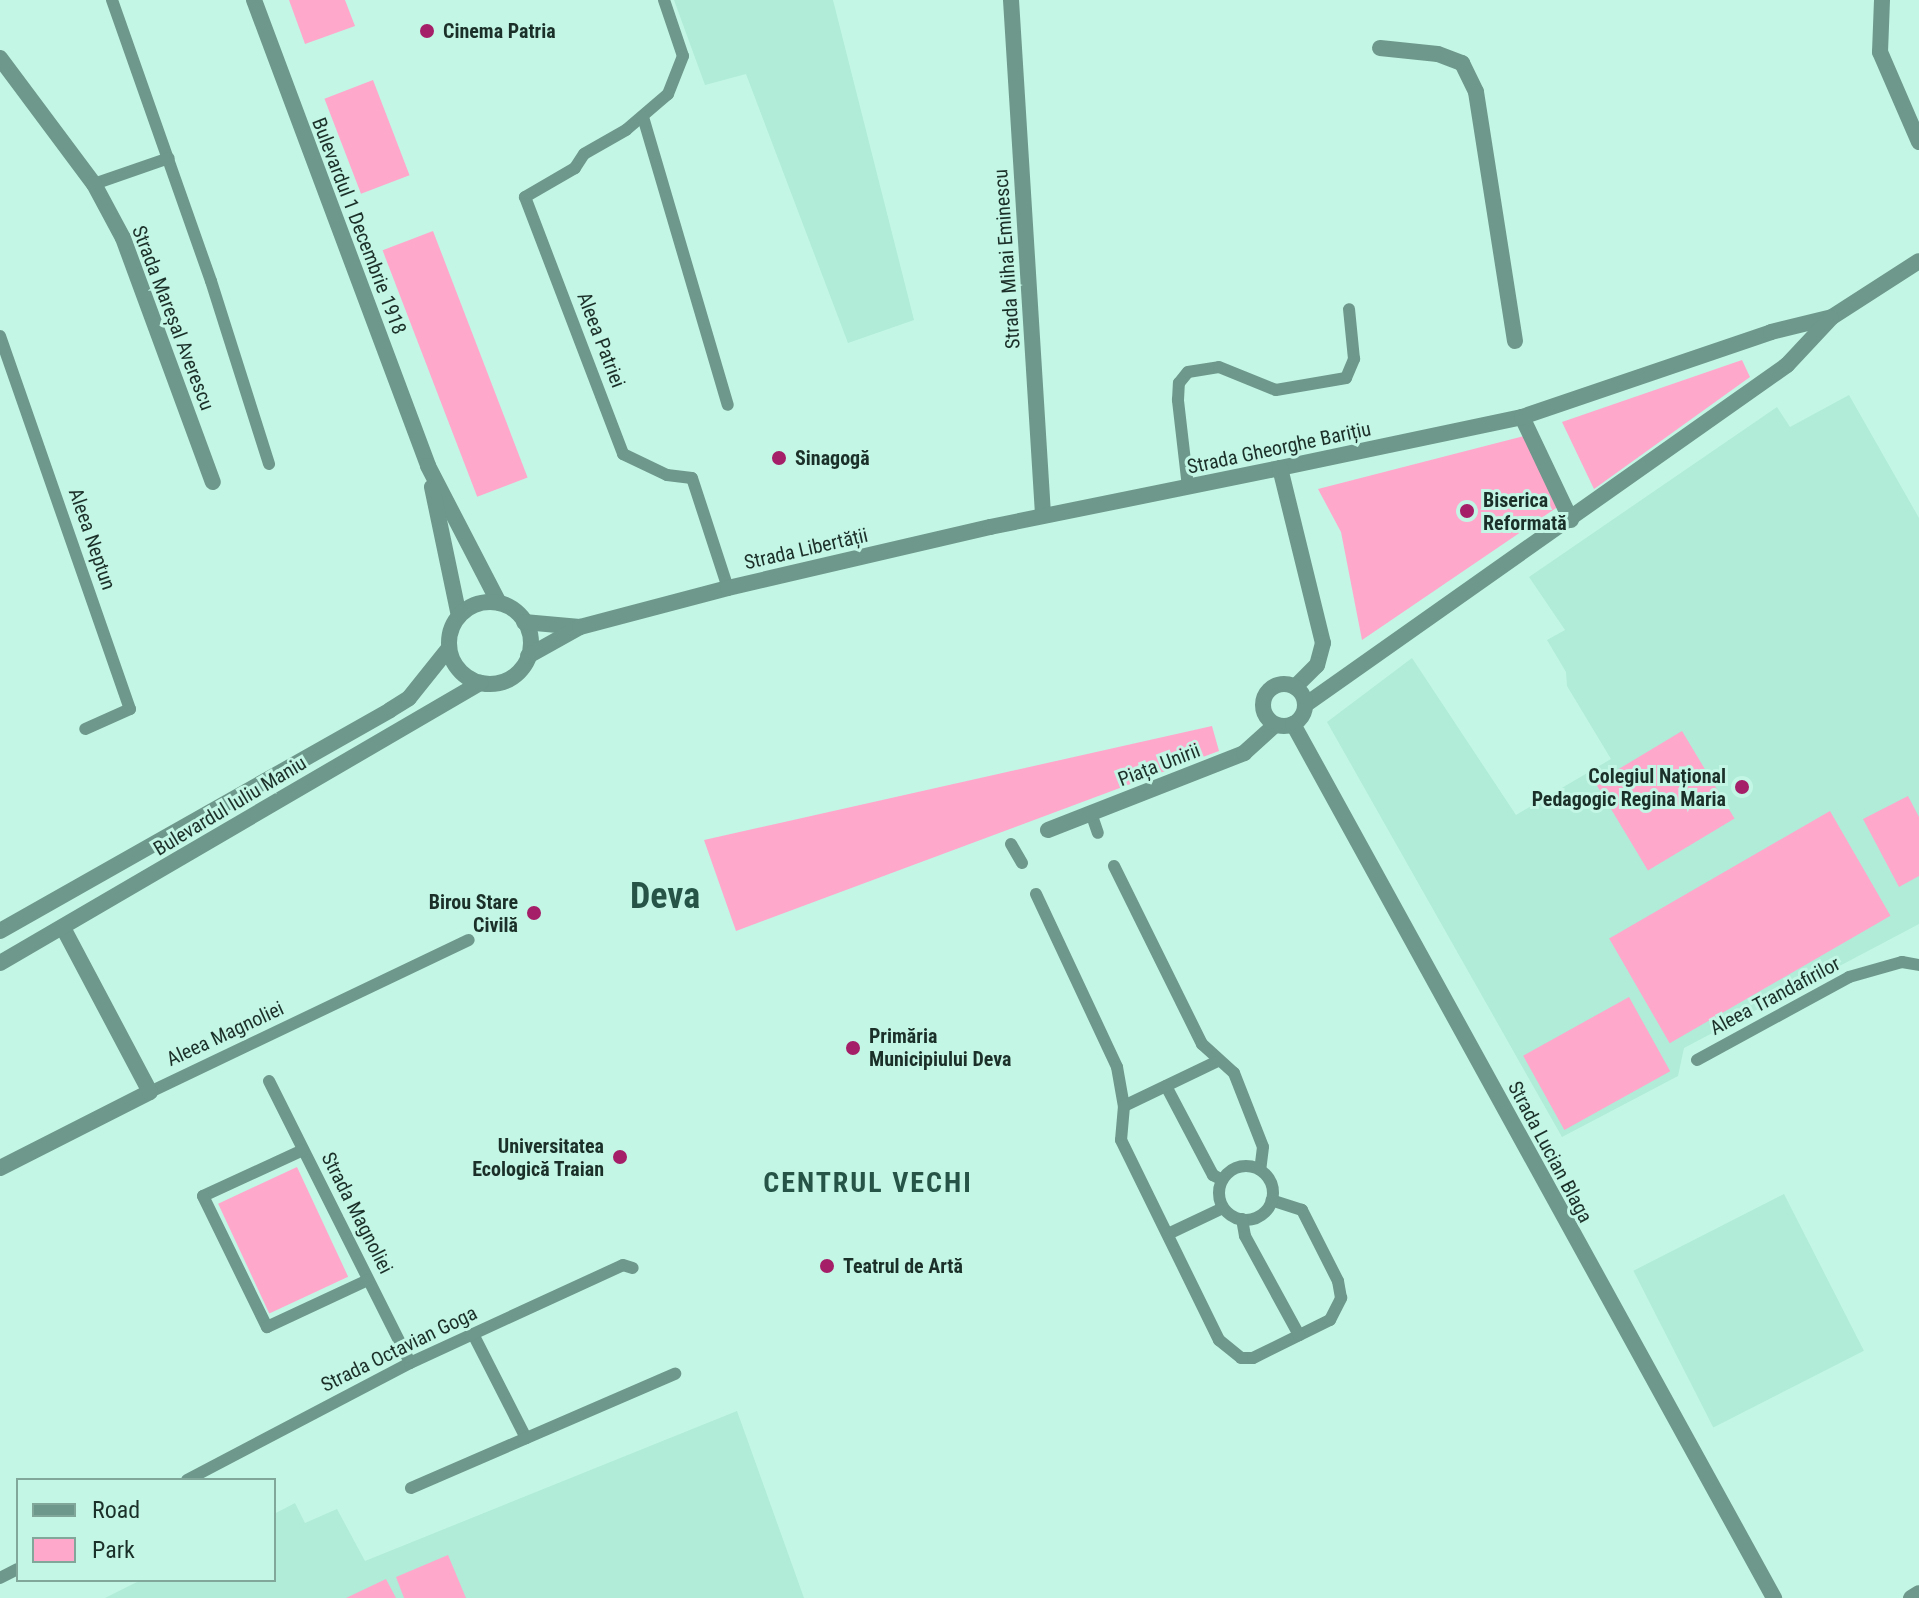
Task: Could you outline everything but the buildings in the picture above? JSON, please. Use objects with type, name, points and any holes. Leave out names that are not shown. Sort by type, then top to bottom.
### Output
[{"type":"street","name":"Bulevardul 1 Decembrie 1918","points":[[254,0],[428,466]]},
{"type":"street","name":"Strada Mihai Eminescu","points":[[1011,0],[1043,515]]},
{"type":"street","points":[[1882,0],[1880,52],[1919,142]]},
{"type":"street","points":[[1380,48],[1438,54],[1462,63],[1471,82],[1486,142],[1515,341]]},
{"type":"street","name":"Strada Mareșal Averescu","points":[[0,58],[94,184],[123,238],[213,482]]},
{"type":"street","name":"Strada Gheorghe Barițiu","points":[[1293,724],[1305,705],[1787,365],[1832,317],[1919,261]]},
{"type":"street","name":"Strada Gheorghe Barițiu","points":[[1043,515],[1522,417],[1771,332],[1832,317]]},
{"type":"street","points":[[1522,417],[1571,520]]},
{"type":"street","points":[[428,466],[499,603],[524,622],[528,656],[505,681],[480,683],[459,670],[449,648],[459,616],[428,466]]},
{"type":"street","points":[[1280,468],[1323,643],[1317,665],[1295,687]]},
{"type":"street","name":"Strada Libertății","points":[[528,656],[580,627],[728,588],[1043,515]]},
{"type":"street","points":[[459,616],[477,604],[499,603]]},
{"type":"street","name":"Strada Libertății","points":[[524,622],[580,627]]},
{"type":"street","name":"Bulevardul Iuliu Maniu","points":[[0,931],[390,710],[409,698],[449,648]]},
{"type":"street","name":"Bulevardul Iuliu Maniu","points":[[0,963],[480,683]]},
{"type":"street","points":[[1293,724],[1275,725],[1263,711],[1263,698],[1277,685],[1295,687]]},
{"type":"street","points":[[1295,687],[1305,705]]},
{"type":"street","name":"Strada Lucian Blaga","points":[[1293,724],[1774,1598]]},
{"type":"street","name":"Piața Unirii","points":[[1048,830],[1244,753],[1275,725]]},
{"type":"street","points":[[63,928],[150,1092]]},
{"type":"street","name":"Aleea Magnoliei","points":[[0,1168],[150,1092]]},
{"type":"street","points":[[1911,1598],[1919,1593]]},
{"type":"lane","points":[[112,0],[169,158],[269,464]]},
{"type":"lane","name":"Aleea Patriei","points":[[664,0],[683,56],[668,94],[643,117],[525,197],[623,454],[667,475],[692,478],[728,588]]},
{"type":"lane","points":[[643,117],[728,405]]},
{"type":"lane","points":[[94,184],[169,158]]},
{"type":"lane","points":[[1188,487],[1178,400],[1179,383],[1188,372],[1219,367],[1276,390],[1346,378],[1354,359],[1349,309]]},
{"type":"lane","name":"Aleea Neptun","points":[[0,336],[130,709],[85,729]]},
{"type":"lane","points":[[1091,813],[1098,833]]},
{"type":"lane","points":[[1011,844],[1022,863]]},
{"type":"lane","points":[[1114,866],[1202,1044],[1216,1062],[1234,1073],[1263,1147],[1260,1170],[1272,1188],[1272,1200],[1263,1214],[1242,1219],[1223,1208]]},
{"type":"lane","points":[[1036,894],[1117,1067],[1124,1106],[1121,1140],[1219,1340],[1231,1353],[1253,1358],[1335,1314],[1341,1289],[1302,1210],[1272,1200]]},
{"type":"lane","name":"Aleea Magnoliei","points":[[150,1092],[469,940]]},
{"type":"lane","name":"Aleea Trandafirilor","points":[[1697,1060],[1849,977],[1902,962],[1919,965]]},
{"type":"lane","points":[[1124,1106],[1216,1062]]},
{"type":"lane","name":"Strada Magnoliei","points":[[269,1081],[410,1363]]},
{"type":"lane","points":[[1166,1086],[1213,1175],[1222,1180]]},
{"type":"lane","points":[[303,1150],[203,1196],[267,1327],[368,1280]]},
{"type":"lane","points":[[1222,1180],[1239,1167],[1260,1170]]},
{"type":"lane","points":[[1222,1180],[1223,1208]]},
{"type":"lane","points":[[1168,1234],[1223,1208]]},
{"type":"lane","points":[[1242,1219],[1245,1236],[1299,1335]]},
{"type":"lane","name":"Strada Octavian Goga","points":[[191,1478],[410,1363],[623,1265],[633,1268]]},
{"type":"lane","points":[[473,1334],[526,1438]]},
{"type":"lane","points":[[411,1488],[675,1374]]},
{"type":"shaded area","points":[[674,0],[833,0],[914,320],[848,343],[746,74],[705,85]]},
{"type":"shaded area","name":"Colegiul Național Pedagogic Regina Maria","points":[[1849,395],[1919,518],[1919,924],[1684,1048],[1678,1076],[1562,1137],[1327,722],[1412,658],[1516,815],[1611,759],[1567,686],[1566,672],[1547,640],[1565,630],[1529,577],[1777,407],[1790,427]]},
{"type":"shaded area","points":[[1784,1194],[1864,1351],[1713,1428],[1633,1271]]},
{"type":"shaded area","points":[[737,1411],[804,1598],[105,1598],[137,1582],[276,1582],[276,1513],[295,1503],[305,1523],[337,1509],[365,1561]]},
{"type":"green space","points":[[289,0],[345,0],[355,26],[305,44]]},
{"type":"green space","points":[[373,80],[410,175],[361,194],[324,99]]},
{"type":"green space","points":[[433,231],[528,477],[477,497],[383,250]]},
{"type":"green space","points":[[1742,360],[1750,377],[1594,489],[1562,422]]},
{"type":"green space","points":[[1536,433],[1565,502],[1362,640],[1341,532],[1318,489]]},
{"type":"green space","points":[[1212,726],[1219,751],[736,931],[704,840]]},
{"type":"green space","points":[[1682,731],[1735,818],[1648,870],[1595,783]]},
{"type":"green space","points":[[1908,796],[1919,817],[1919,876],[1899,887],[1863,819]]},
{"type":"green space","points":[[1830,811],[1890,916],[1670,1043],[1609,938]]},
{"type":"green space","points":[[1629,997],[1670,1071],[1564,1130],[1523,1056]]},
{"type":"green space","points":[[297,1167],[348,1277],[269,1313],[218,1204]]},
{"type":"green space","points":[[448,1555],[466,1598],[404,1598],[396,1577]]},
{"type":"green space","points":[[386,1579],[396,1598],[346,1598]]},
{"type":"place","name":"Cinema Patria","points":[[427,31]]},
{"type":"place","name":"Sinagogă","points":[[779,458]]},
{"type":"place","name":"Biserica Reformată","points":[[1467,511]]},
{"type":"place","name":"Colegiul Național Pedagogic Regina Maria","points":[[1742,787]]},
{"type":"place","name":"Birou Stare Civilă","points":[[534,913]]},
{"type":"place","name":"Primăria Municipiului Deva","points":[[853,1048]]},
{"type":"place","name":"Universitatea Ecologică Traian","points":[[620,1157]]},
{"type":"place","name":"Teatrul de Artă","points":[[827,1266]]},
{"type":"district","name":"Deva","points":[[665,897]]},
{"type":"district","name":"CENTRUL VECHI","points":[[868,1183]]}]
